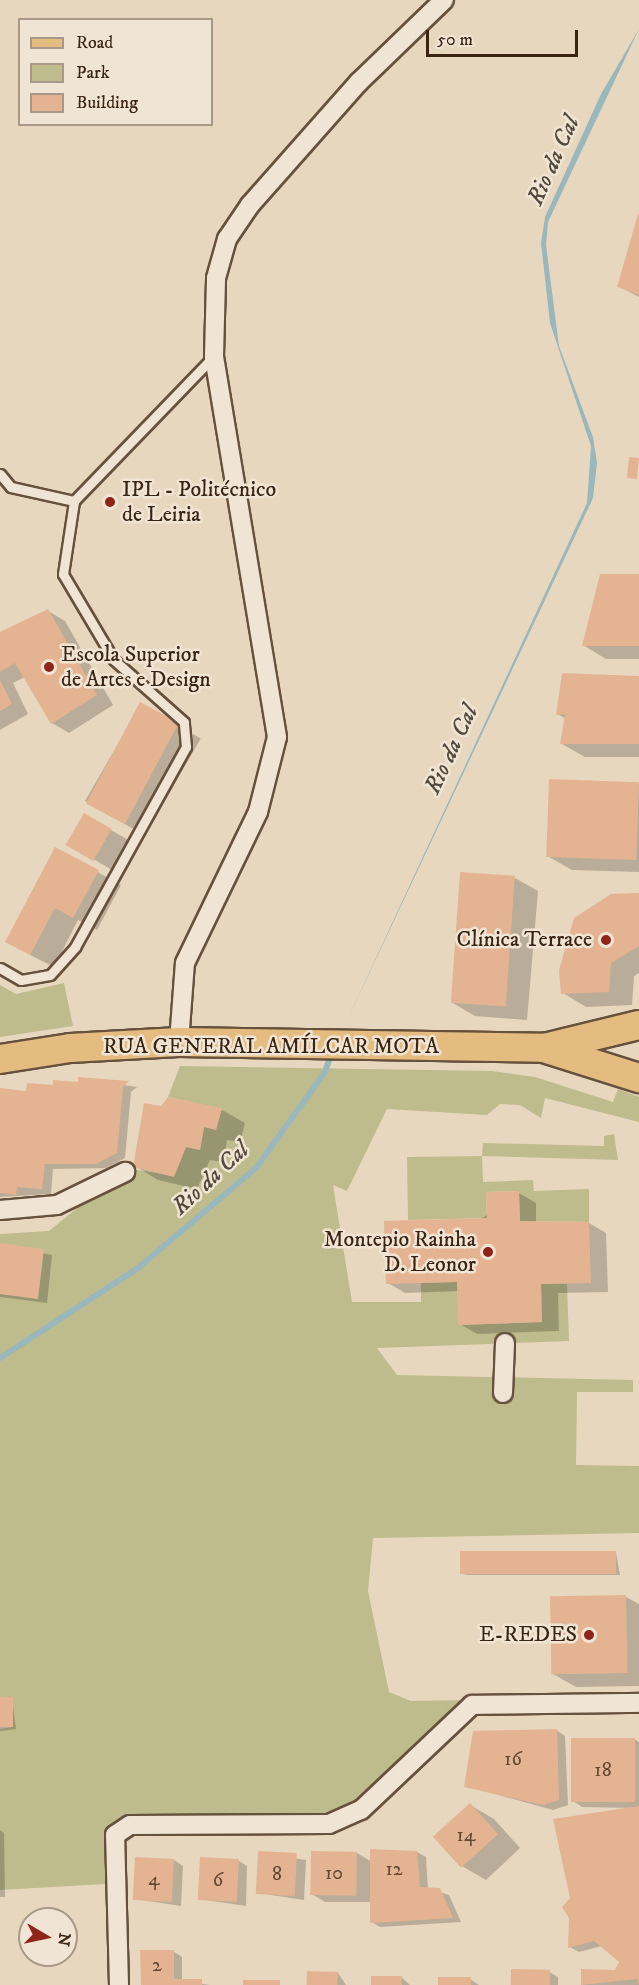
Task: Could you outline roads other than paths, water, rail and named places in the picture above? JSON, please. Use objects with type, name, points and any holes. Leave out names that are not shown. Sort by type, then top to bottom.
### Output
[{"type":"main road","points":[[544,1048],[639,1025]]},
{"type":"main road","name":"RUA GENERAL AMÍLCAR MOTA","points":[[0,1059],[70,1048],[179,1042],[544,1048]]},
{"type":"main road","points":[[544,1048],[639,1078]]},
{"type":"street","points":[[179,1042],[185,963],[258,812],[277,737],[214,356],[216,278],[226,239],[358,82],[444,0]]},
{"type":"street","points":[[0,1210],[57,1205],[125,1172]]},
{"type":"street","points":[[503,1393],[505,1343]]},
{"type":"street","points":[[119,1985],[115,1835],[130,1825],[329,1824],[361,1810],[472,1705],[639,1703]]},
{"type":"lane","points":[[0,968],[21,980],[50,975],[75,947],[186,747],[184,722],[114,660],[63,574],[74,501],[214,356]]},
{"type":"lane","points":[[0,474],[11,488],[74,501]]},
{"type":"water","points":[[639,29],[548,222],[546,245],[559,346],[593,437],[597,463],[593,498],[343,1029],[587,503],[591,446],[550,323],[541,243],[545,217],[601,94]]},
{"type":"waterway","name":"Rio da Cal","points":[[0,1358],[138,1268],[256,1168],[325,1072],[332,1052]]},
{"type":"place","name":"IPL - Politécnico de Leiria","points":[[110,502]]},
{"type":"place","name":"Escola Superior de Artes e Design","points":[[49,667]]},
{"type":"place","name":"Clínica Terrace","points":[[606,940]]},
{"type":"place","name":"Montepio Rainha D. Leonor","points":[[488,1252]]},
{"type":"place","name":"E-REDES","points":[[589,1635]]}]
